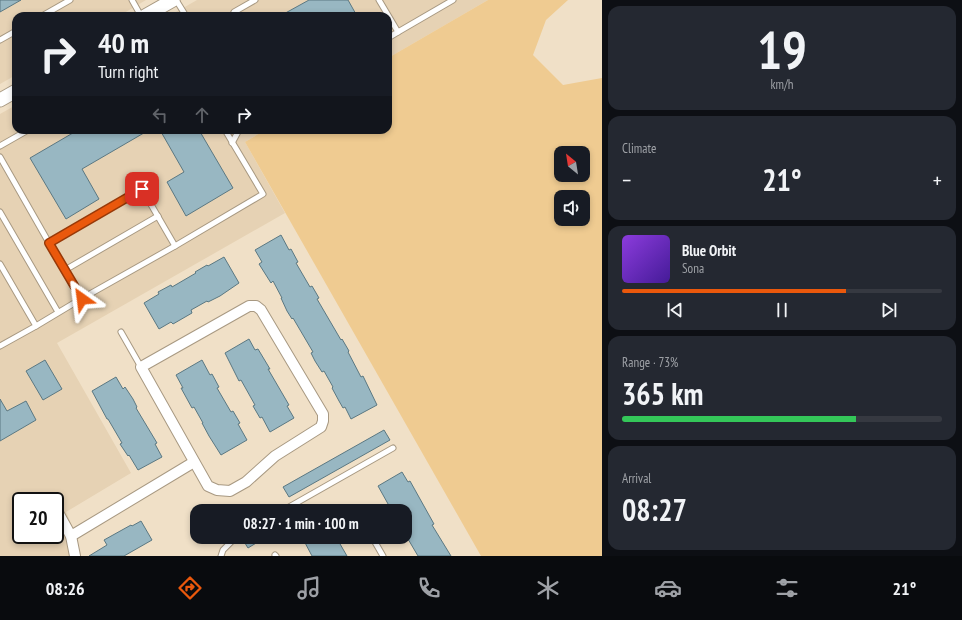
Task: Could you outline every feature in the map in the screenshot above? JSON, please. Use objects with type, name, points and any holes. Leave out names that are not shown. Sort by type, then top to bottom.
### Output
[{"type":"street","points":[[152,12],[173,0]]},
{"type":"street","points":[[0,100],[12,93]]},
{"type":"street","points":[[248,306],[256,306],[262,310],[323,414],[323,421],[321,427],[275,456],[246,482],[230,490],[217,490],[208,486],[142,367],[248,306]]},
{"type":"street","points":[[71,536],[194,462]]},
{"type":"street","points":[[64,523],[71,536],[75,556]]},
{"type":"lane","points":[[49,12],[70,0]]},
{"type":"lane","points":[[132,0],[139,12]]},
{"type":"lane","points":[[176,0],[184,12]]},
{"type":"lane","points":[[234,12],[255,0]]},
{"type":"lane","points":[[379,0],[386,12]]},
{"type":"lane","points":[[392,36],[454,0]]},
{"type":"lane","points":[[392,22],[398,32]]},
{"type":"lane","points":[[0,40],[12,33]]},
{"type":"lane","points":[[0,146],[21,134]]},
{"type":"lane","points":[[0,346],[263,194],[227,134]]},
{"type":"lane","points":[[232,143],[237,134]]},
{"type":"lane","points":[[0,157],[82,299]]},
{"type":"lane","points":[[49,243],[142,189],[175,246]]},
{"type":"lane","points":[[0,212],[58,312]]},
{"type":"lane","points":[[65,270],[158,216]]},
{"type":"lane","points":[[0,264],[36,326]]},
{"type":"lane","points":[[121,332],[142,367]]},
{"type":"lane","points":[[294,504],[393,448]]},
{"type":"lane","points":[[220,556],[229,544]]},
{"type":"lane","points":[[376,544],[383,556]]},
{"type":"shaded area","points":[[0,0],[146,0],[126,12],[12,12],[12,77],[0,84]]},
{"type":"shaded area","points":[[197,0],[488,0],[392,56],[392,12],[176,12]]},
{"type":"shaded area","points":[[488,0],[568,0],[546,20],[533,55],[563,85],[602,78],[602,556],[481,556],[245,142],[258,134],[392,134],[392,56]]},
{"type":"shaded area","points":[[12,107],[12,134],[258,134],[245,142],[285,213],[57,343],[131,473],[66,512],[77,537],[80,556],[0,556],[0,114]]},
{"type":"building","points":[[0,0],[21,0],[0,12]]},
{"type":"building","points":[[309,0],[348,0],[355,12],[287,12]]},
{"type":"building","points":[[71,134],[142,134],[82,169],[99,199],[66,219],[30,158]]},
{"type":"building","points":[[162,134],[201,134],[233,188],[186,216],[167,182],[184,172]]},
{"type":"building","points":[[281,235],[289,250],[291,249],[298,262],[296,263],[310,287],[312,286],[319,298],[317,299],[349,351],[348,352],[361,377],[363,376],[377,405],[351,419],[345,407],[343,408],[339,401],[324,371],[322,372],[315,361],[311,353],[313,352],[293,318],[292,319],[287,311],[273,281],[271,283],[259,264],[262,262],[255,250]]},
{"type":"building","points":[[224,257],[239,283],[220,296],[191,310],[192,313],[173,324],[171,322],[159,329],[144,303],[159,294],[158,292],[171,285],[172,287],[207,265],[208,266]]},
{"type":"building","points":[[249,339],[255,350],[258,349],[270,369],[268,369],[289,405],[287,406],[294,418],[270,432],[262,417],[260,418],[253,406],[255,405],[241,380],[239,381],[225,353]]},
{"type":"building","points":[[45,360],[62,389],[43,400],[26,371]]},
{"type":"building","points":[[202,360],[210,375],[212,374],[219,387],[217,388],[231,412],[233,411],[240,423],[238,424],[247,440],[221,455],[194,407],[192,408],[176,375]]},
{"type":"building","points":[[116,377],[123,389],[125,387],[133,399],[137,407],[136,408],[157,443],[155,444],[162,457],[138,470],[120,444],[122,443],[92,391]]},
{"type":"building","points":[[0,399],[7,411],[26,401],[36,420],[0,441]]},
{"type":"building","points":[[384,430],[390,440],[289,497],[283,487]]},
{"type":"building","points":[[402,472],[408,482],[410,481],[434,524],[432,525],[451,556],[418,556],[411,544],[412,504],[388,504],[378,486]]},
{"type":"building","points":[[141,521],[152,540],[124,556],[89,556],[107,545],[104,540]]},
{"type":"building","points":[[246,544],[255,544],[248,548]]},
{"type":"building","points":[[306,544],[340,544],[347,556],[312,556]]},
{"type":"route","points":[[82,299],[49,243],[142,189]]}]
